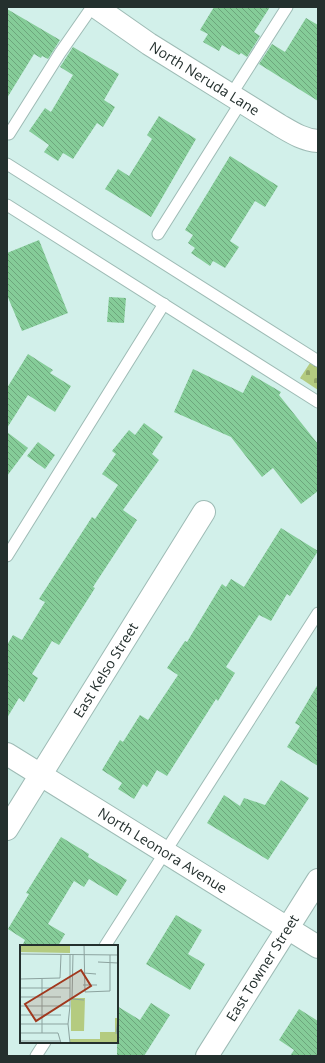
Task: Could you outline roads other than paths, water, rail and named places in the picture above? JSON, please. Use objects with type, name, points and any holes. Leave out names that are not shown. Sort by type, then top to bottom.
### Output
[{"type":"street","name":"North Neruda Lane","points":[[96,7],[149,44],[295,134],[310,140],[318,141]]},
{"type":"street","name":"East Kelso Street","points":[[7,829],[204,512]]},
{"type":"street","name":"North Leonora Avenue","points":[[7,754],[318,947]]},
{"type":"street","name":"East Towner Street","points":[[208,1056],[318,880]]},
{"type":"lane","points":[[9,134],[60,53],[92,7]]},
{"type":"lane","points":[[158,234],[287,7]]},
{"type":"lane","points":[[7,164],[318,361]]},
{"type":"lane","points":[[7,205],[318,402]]},
{"type":"lane","points":[[7,556],[164,304]]},
{"type":"lane","points":[[106,945],[318,614]]},
{"type":"lane","points":[[36,1056],[44,1043]]}]
